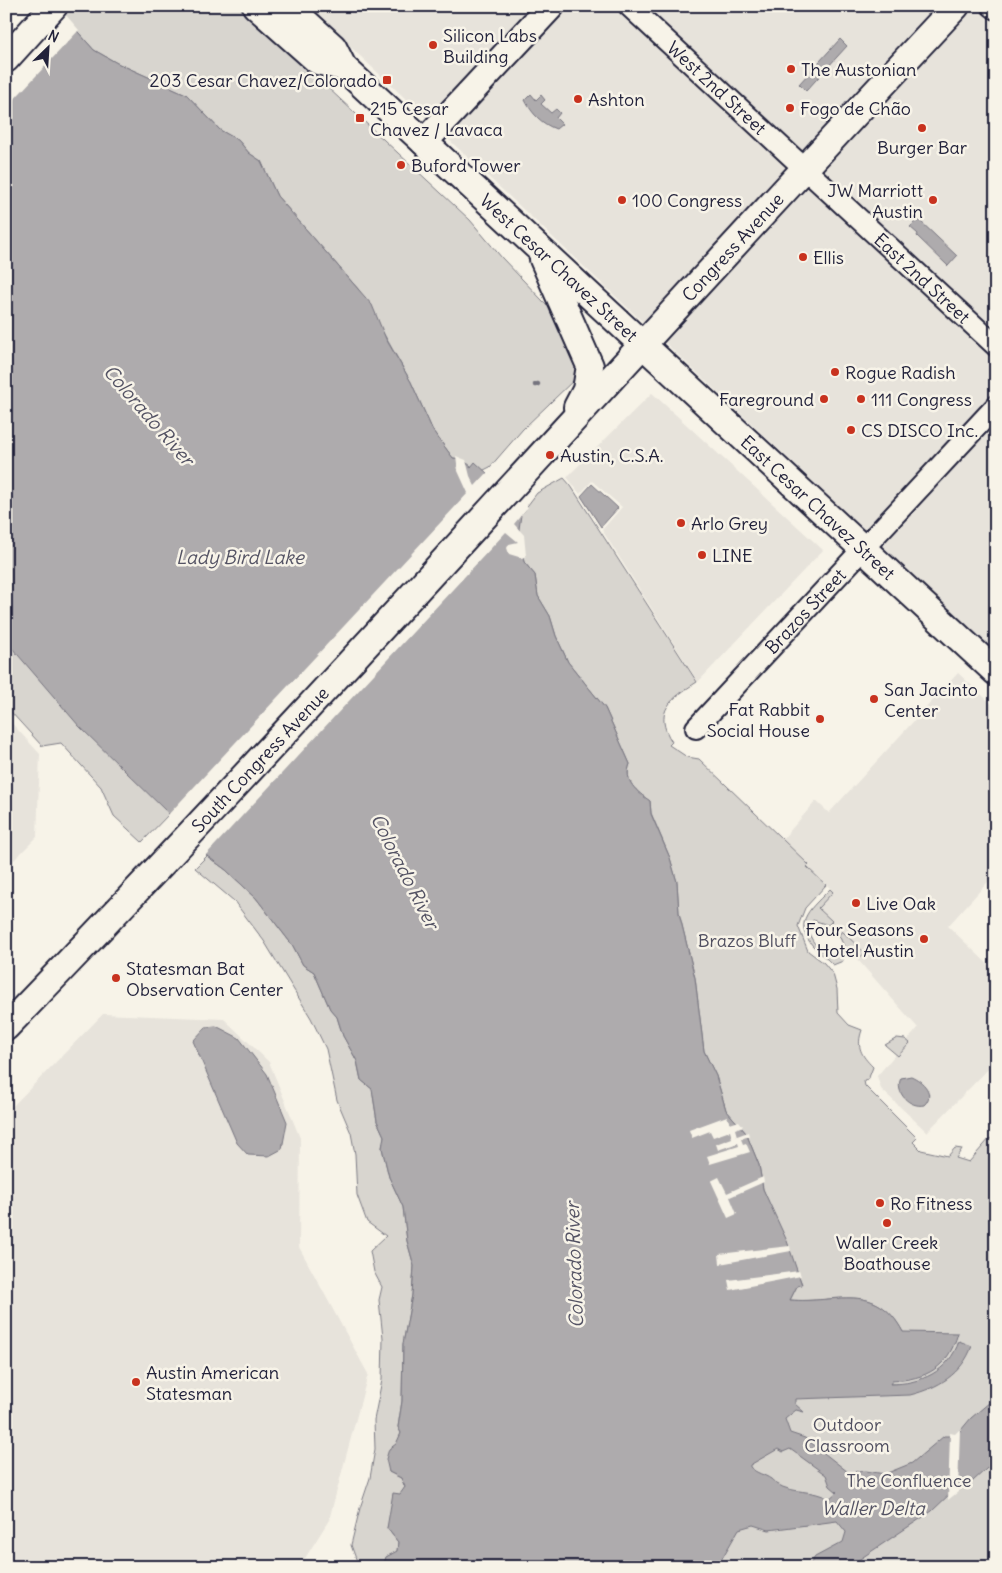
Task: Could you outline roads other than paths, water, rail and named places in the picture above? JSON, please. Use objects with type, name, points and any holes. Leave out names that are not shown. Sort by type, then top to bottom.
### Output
[{"type":"main road","points":[[256,6],[318,61],[344,67]]},
{"type":"main road","name":"West Cesar Chavez Street","points":[[288,6],[333,47],[344,67],[641,344]]},
{"type":"main road","points":[[424,142],[551,6]]},
{"type":"main road","name":"Congress Avenue","points":[[510,488],[641,344],[956,6]]},
{"type":"main road","points":[[6,59],[55,7]]},
{"type":"main road","points":[[539,249],[590,366],[586,390],[569,424]]},
{"type":"main road","name":"East Cesar Chavez Street","points":[[641,344],[996,672]]},
{"type":"main road","name":"South Congress Avenue","points":[[6,1027],[70,962],[510,488]]},
{"type":"street","name":"West 2nd Street","points":[[629,6],[804,169]]},
{"type":"street","points":[[992,6],[996,9]]},
{"type":"street","name":"East 2nd Street","points":[[804,169],[996,346]]},
{"type":"street","name":"Brazos Street","points":[[696,728],[996,406]]},
{"type":"water","name":"Lady Bird Lake","points":[[6,6],[55,6],[94,50],[117,63],[186,94],[220,130],[238,140],[249,153],[261,161],[277,196],[372,305],[386,339],[411,382],[433,431],[453,458],[461,459],[471,467],[475,462],[526,509],[521,515],[519,529],[524,562],[535,575],[538,596],[550,616],[556,636],[568,662],[605,708],[630,764],[628,776],[632,786],[650,801],[651,814],[670,858],[677,882],[679,913],[695,978],[704,1051],[716,1076],[726,1110],[746,1133],[759,1165],[763,1189],[787,1241],[802,1285],[797,1286],[790,1300],[854,1298],[868,1300],[880,1306],[892,1316],[903,1332],[958,1333],[948,1355],[934,1369],[916,1378],[892,1381],[890,1384],[912,1382],[932,1374],[948,1361],[959,1341],[972,1346],[962,1364],[948,1378],[939,1384],[910,1395],[795,1399],[795,1404],[804,1412],[796,1410],[785,1419],[790,1433],[805,1438],[848,1472],[866,1471],[885,1474],[912,1463],[944,1436],[956,1436],[971,1418],[996,1397],[996,1460],[973,1481],[952,1492],[932,1511],[848,1567],[808,1567],[815,1557],[843,1542],[846,1532],[837,1521],[769,1530],[753,1525],[739,1529],[717,1567],[383,1567],[386,1557],[397,1551],[398,1542],[387,1528],[393,1493],[400,1494],[405,1487],[401,1478],[389,1472],[386,1459],[389,1449],[396,1444],[401,1433],[398,1427],[402,1401],[403,1344],[412,1295],[414,1266],[407,1241],[403,1207],[389,1177],[382,1148],[384,1136],[377,1121],[372,1089],[361,1080],[357,1061],[343,1036],[337,1017],[330,1009],[314,972],[303,965],[293,946],[256,898],[226,870],[207,856],[169,814],[79,726],[6,641]],"holes":[[[778,1449],[783,1452],[790,1449],[826,1475],[830,1486],[837,1492],[829,1499],[816,1494],[789,1489],[776,1484],[750,1467],[750,1465]]]},
{"type":"water","points":[[840,39],[847,46],[806,91],[799,84]]},
{"type":"water","points":[[531,94],[536,100],[541,95],[545,100],[541,104],[551,113],[556,109],[560,113],[556,118],[562,124],[556,129],[538,118],[525,100]]},
{"type":"water","points":[[918,219],[957,256],[948,266],[910,227]]},
{"type":"water","points":[[592,484],[618,508],[601,527],[581,496]]},
{"type":"water","points":[[216,1026],[239,1038],[267,1074],[287,1122],[282,1149],[269,1156],[248,1155],[237,1143],[193,1041],[206,1027]]},
{"type":"water","points":[[911,1076],[924,1084],[928,1092],[929,1097],[924,1105],[909,1102],[902,1094],[899,1084],[901,1078]]},
{"type":"place","name":"Silicon Labs Building","points":[[433,45]]},
{"type":"place","name":"The Austonian","points":[[791,69]]},
{"type":"place","name":"203 Cesar Chavez/Colorado","points":[[387,80]]},
{"type":"place","name":"Ashton","points":[[578,99]]},
{"type":"place","name":"Fogo de Chão","points":[[790,108]]},
{"type":"place","name":"215 Cesar Chavez / Lavaca","points":[[360,118]]},
{"type":"place","name":"Burger Bar","points":[[922,128]]},
{"type":"place","name":"Buford Tower","points":[[401,165]]},
{"type":"place","name":"100 Congress","points":[[622,200]]},
{"type":"place","name":"JW Marriott Austin","points":[[933,200]]},
{"type":"place","name":"Ellis","points":[[803,257]]},
{"type":"place","name":"Rogue Radish","points":[[835,372]]},
{"type":"place","name":"Fareground","points":[[824,399]]},
{"type":"place","name":"111 Congress","points":[[861,399]]},
{"type":"place","name":"CS DISCO Inc.","points":[[851,430]]},
{"type":"place","name":"Austin, C.S.A.","points":[[550,455]]},
{"type":"place","name":"Arlo Grey","points":[[681,523]]},
{"type":"place","name":"LINE","points":[[702,555]]},
{"type":"place","name":"San Jacinto Center","points":[[874,699]]},
{"type":"place","name":"Fat Rabbit Social House","points":[[820,719]]},
{"type":"place","name":"Live Oak","points":[[856,903]]},
{"type":"place","name":"Four Seasons Hotel Austin","points":[[924,939]]},
{"type":"place","name":"Statesman Bat Observation Center","points":[[116,978]]},
{"type":"place","name":"Ro Fitness","points":[[880,1203]]},
{"type":"place","name":"Waller Creek Boathouse","points":[[887,1223]]},
{"type":"place","name":"Austin American Statesman","points":[[136,1382]]},
{"type":"water label","name":"Colorado River","points":[[149,415]]},
{"type":"water label","name":"Colorado River","points":[[405,871]]},
{"type":"water label","name":"Colorado River","points":[[574,1265]]},
{"type":"water label","name":"Waller Delta","points":[[873,1508]]},
{"type":"park label","name":"Brazos Bluff","points":[[747,940]]},
{"type":"park label","name":"Outdoor Classroom","points":[[847,1434]]},
{"type":"park label","name":"The Confluence","points":[[909,1480]]}]
